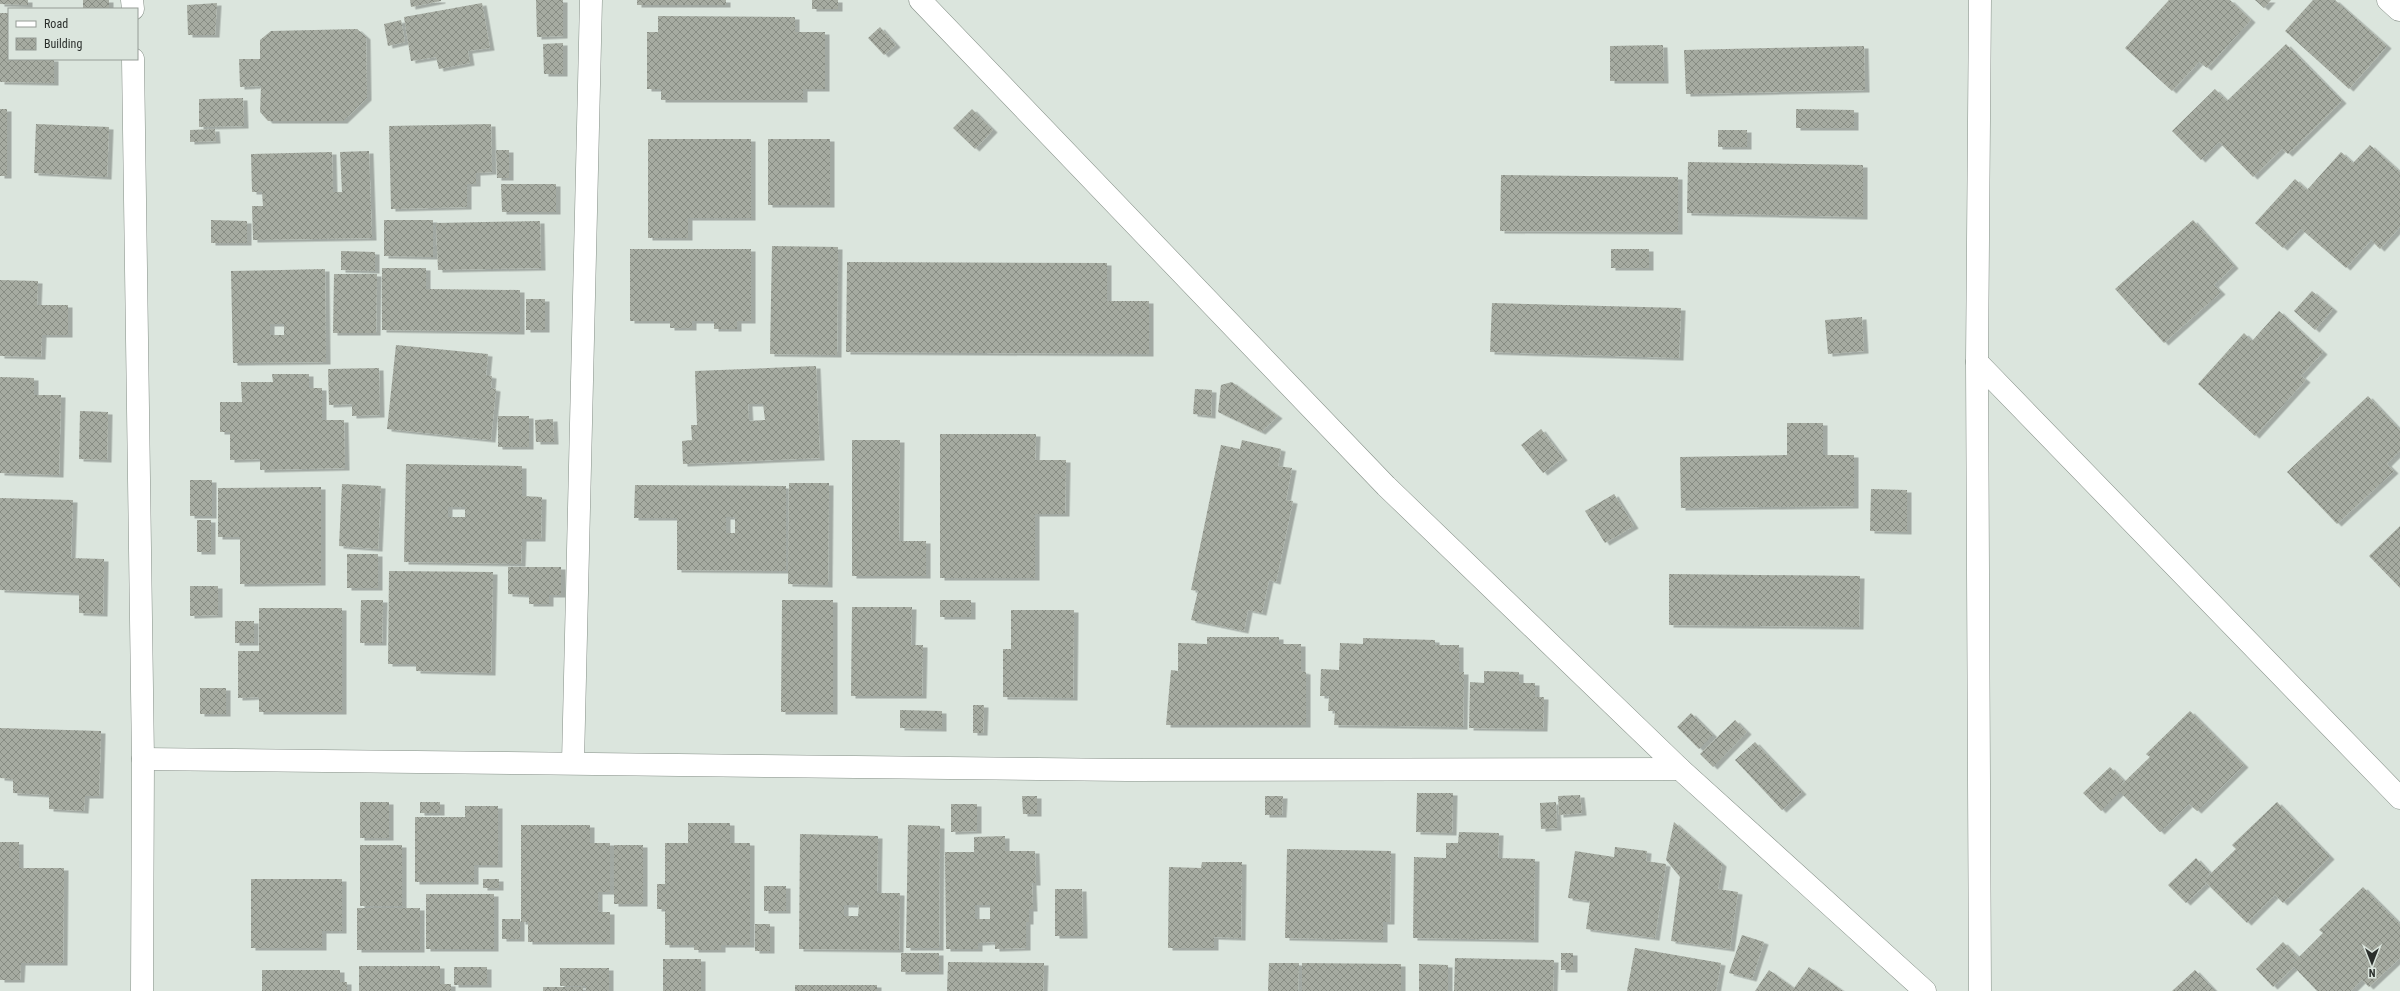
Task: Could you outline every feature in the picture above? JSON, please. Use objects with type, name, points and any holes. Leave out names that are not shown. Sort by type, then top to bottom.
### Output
[{"type":"street","points":[[573,762],[591,0]]},
{"type":"street","points":[[920,0],[1386,486],[1680,769],[1925,991]]},
{"type":"street","points":[[1980,0],[1977,362],[1980,991]]},
{"type":"street","points":[[133,60],[142,759],[142,991]]},
{"type":"street","points":[[1977,362],[2400,798]]},
{"type":"street","points":[[142,759],[573,762],[1127,770],[1680,769]]},
{"type":"building","points":[[0,0],[28,0],[28,5],[0,4]]},
{"type":"building","points":[[83,0],[109,0],[109,8],[83,8]]},
{"type":"building","points":[[410,0],[441,0],[441,1],[411,7]]},
{"type":"building","points":[[536,0],[563,0],[563,36],[537,37]]},
{"type":"building","points":[[637,0],[726,0],[726,5],[637,5]]},
{"type":"building","points":[[812,0],[838,0],[838,9],[812,9]]},
{"type":"building","points":[[2169,0],[2230,0],[2251,20],[2207,68],[2199,62],[2172,91],[2125,48]]},
{"type":"building","points":[[2255,0],[2271,0],[2264,8]]},
{"type":"building","points":[[2313,0],[2335,0],[2387,46],[2349,89],[2285,31]]},
{"type":"building","points":[[217,3],[215,35],[188,35],[187,5]]},
{"type":"building","points":[[482,3],[490,48],[468,51],[470,63],[439,69],[436,57],[411,61],[404,17]]},
{"type":"building","points":[[0,13],[8,13],[8,60],[54,60],[54,83],[0,82]]},
{"type":"building","points":[[658,16],[795,17],[795,32],[825,32],[825,89],[803,89],[803,100],[661,100],[661,89],[647,89],[647,32],[658,32]]},
{"type":"building","points":[[401,20],[405,42],[388,46],[384,24]]},
{"type":"building","points":[[880,27],[896,45],[884,55],[868,38]]},
{"type":"building","points":[[357,29],[366,37],[367,98],[343,121],[268,121],[260,112],[261,86],[240,87],[239,59],[260,59],[260,40],[271,31]]},
{"type":"building","points":[[563,43],[563,74],[544,74],[543,44]]},
{"type":"building","points":[[2286,44],[2342,101],[2288,154],[2282,149],[2253,177],[2219,142],[2201,160],[2172,131],[2215,89],[2227,101]]},
{"type":"building","points":[[1663,45],[1664,81],[1610,81],[1610,46]]},
{"type":"building","points":[[1864,46],[1865,90],[1686,94],[1684,50]]},
{"type":"building","points":[[243,98],[244,126],[199,127],[199,99]]},
{"type":"building","points":[[0,109],[7,109],[7,176],[0,176]]},
{"type":"building","points":[[972,109],[993,130],[975,149],[953,128]]},
{"type":"building","points":[[1796,109],[1854,110],[1854,128],[1796,128]]},
{"type":"building","points":[[36,124],[109,127],[107,177],[34,173]]},
{"type":"building","points":[[491,124],[492,172],[476,173],[476,184],[467,184],[467,207],[391,209],[389,126]]},
{"type":"building","points":[[215,129],[216,141],[190,142],[190,130]]},
{"type":"building","points":[[1718,130],[1747,130],[1747,147],[1718,147]]},
{"type":"building","points":[[648,139],[751,139],[751,218],[688,218],[688,238],[648,238]]},
{"type":"building","points":[[768,139],[830,139],[830,205],[768,205]]},
{"type":"building","points":[[2370,145],[2400,172],[2400,227],[2380,249],[2371,240],[2346,268],[2301,229],[2283,248],[2255,223],[2295,179],[2307,190],[2341,152],[2353,163]]},
{"type":"building","points":[[496,150],[509,150],[509,178],[497,178]]},
{"type":"building","points":[[369,151],[372,238],[253,240],[252,206],[263,206],[262,192],[252,192],[251,154],[332,152],[333,192],[342,192],[340,152]]},
{"type":"building","points":[[1688,162],[1863,165],[1863,217],[1687,213]]},
{"type":"building","points":[[1501,175],[1678,177],[1678,232],[1500,231]]},
{"type":"building","points":[[501,184],[556,184],[556,212],[502,212]]},
{"type":"building","points":[[211,220],[247,221],[247,243],[211,243]]},
{"type":"building","points":[[384,220],[433,220],[433,257],[384,256]]},
{"type":"building","points":[[2193,220],[2234,266],[2214,285],[2221,292],[2164,343],[2115,289]]},
{"type":"building","points":[[540,221],[541,268],[438,270],[436,223]]},
{"type":"building","points":[[772,246],[838,247],[837,355],[770,354]]},
{"type":"building","points":[[630,249],[751,249],[751,321],[737,321],[737,329],[714,329],[714,321],[692,321],[692,328],[670,328],[670,321],[630,321]]},
{"type":"building","points":[[1611,249],[1649,249],[1649,268],[1611,268]]},
{"type":"building","points":[[341,251],[375,252],[375,271],[341,270]]},
{"type":"building","points":[[847,262],[1107,263],[1107,301],[1149,301],[1149,354],[846,352]]},
{"type":"building","points":[[382,268],[426,268],[426,289],[520,290],[520,332],[382,330]]},
{"type":"building","points":[[325,269],[326,362],[233,363],[231,271]],"holes":[[[270,324],[284,324],[284,335],[270,335]]]},
{"type":"building","points":[[334,274],[377,274],[376,333],[333,333]]},
{"type":"building","points":[[0,280],[38,281],[37,305],[68,305],[68,335],[42,335],[41,357],[0,356]]},
{"type":"building","points":[[2312,291],[2333,309],[2315,330],[2294,311]]},
{"type":"building","points":[[526,299],[545,299],[545,330],[526,330]]},
{"type":"building","points":[[1492,303],[1681,308],[1679,358],[1490,352]]},
{"type":"building","points":[[2279,311],[2323,352],[2301,376],[2306,380],[2255,436],[2198,384],[2244,333],[2252,341]]},
{"type":"building","points":[[1862,317],[1864,351],[1828,354],[1825,320]]},
{"type":"building","points":[[396,345],[488,354],[486,375],[492,376],[491,388],[496,389],[491,440],[387,429]]},
{"type":"building","points":[[816,366],[820,458],[683,464],[682,441],[692,440],[691,425],[697,425],[695,371]],"holes":[[[748,404],[763,404],[765,420],[749,421]]]},
{"type":"building","points":[[379,368],[380,415],[352,416],[352,404],[329,405],[328,369]]},
{"type":"building","points":[[272,374],[309,374],[309,388],[322,388],[322,420],[344,420],[345,468],[260,470],[260,459],[230,460],[230,432],[220,432],[220,402],[242,402],[241,382],[273,382]]},
{"type":"building","points":[[0,377],[34,378],[34,395],[61,395],[59,475],[0,473]]},
{"type":"building","points":[[1232,382],[1278,416],[1261,432],[1218,412],[1221,385]]},
{"type":"building","points":[[1195,389],[1212,390],[1211,416],[1193,414]]},
{"type":"building","points":[[2368,396],[2400,430],[2400,451],[2387,464],[2394,471],[2337,524],[2287,472]]},
{"type":"building","points":[[80,411],[108,412],[107,460],[79,459]]},
{"type":"building","points":[[498,416],[529,416],[529,447],[498,447]]},
{"type":"building","points":[[553,419],[554,442],[536,442],[535,420]]},
{"type":"building","points":[[1787,423],[1823,423],[1823,455],[1854,455],[1854,506],[1681,508],[1680,457],[1787,455]]},
{"type":"building","points":[[1541,429],[1563,458],[1543,473],[1521,445]]},
{"type":"building","points":[[940,434],[1036,434],[1035,460],[1066,460],[1065,514],[1035,514],[1035,578],[940,578]]},
{"type":"building","points":[[852,440],[900,440],[899,541],[926,541],[926,576],[852,576]]},
{"type":"building","points":[[1242,440],[1281,449],[1278,466],[1292,468],[1286,500],[1293,501],[1276,582],[1269,580],[1262,613],[1248,610],[1244,631],[1191,620],[1198,591],[1191,590],[1221,445],[1240,449]]},
{"type":"building","points":[[406,464],[522,466],[522,496],[542,497],[541,539],[522,539],[521,564],[404,562]],"holes":[[[448,507],[465,507],[465,517],[448,517]]]},
{"type":"building","points":[[190,480],[212,480],[212,516],[190,516]]},
{"type":"building","points":[[789,483],[829,483],[828,585],[788,584]]},
{"type":"building","points":[[342,484],[381,486],[378,549],[339,546]]},
{"type":"building","points":[[635,485],[786,486],[786,571],[677,570],[677,518],[634,518]],"holes":[[[726,517],[735,517],[735,533],[726,533]]]},
{"type":"building","points":[[321,487],[321,583],[240,584],[240,537],[218,537],[218,488]]},
{"type":"building","points":[[1871,489],[1907,490],[1907,532],[1870,531]]},
{"type":"building","points":[[1614,494],[1634,526],[1605,543],[1585,511]]},
{"type":"building","points":[[0,498],[73,500],[71,558],[104,559],[103,614],[79,613],[79,593],[0,590]]},
{"type":"building","points":[[197,520],[211,520],[211,552],[197,552]]},
{"type":"building","points":[[2400,526],[2400,588],[2369,556]]},
{"type":"building","points":[[347,554],[378,554],[378,588],[347,588]]},
{"type":"building","points":[[508,567],[561,567],[561,595],[549,595],[549,604],[529,604],[529,595],[508,594]]},
{"type":"building","points":[[389,571],[493,572],[491,673],[416,671],[416,664],[388,664]]},
{"type":"building","points":[[1669,574],[1860,576],[1859,627],[1669,625]]},
{"type":"building","points":[[190,586],[218,586],[218,615],[190,616]]},
{"type":"building","points":[[361,600],[383,600],[382,643],[360,643]]},
{"type":"building","points":[[782,600],[833,600],[833,712],[781,712]]},
{"type":"building","points":[[940,600],[971,600],[971,617],[940,617]]},
{"type":"building","points":[[852,607],[912,607],[911,645],[923,645],[922,696],[851,696]]},
{"type":"building","points":[[259,608],[342,608],[342,712],[259,712],[259,697],[238,698],[238,651],[259,651]]},
{"type":"building","points":[[1011,610],[1074,610],[1073,698],[1003,697],[1003,649],[1011,649]]},
{"type":"building","points":[[235,621],[254,621],[254,643],[235,643]]},
{"type":"building","points":[[1207,637],[1279,637],[1279,644],[1301,644],[1301,671],[1306,672],[1306,725],[1166,725],[1171,670],[1178,671],[1178,643],[1207,644]]},
{"type":"building","points":[[1363,638],[1435,640],[1435,645],[1459,645],[1459,672],[1464,672],[1463,727],[1334,725],[1335,711],[1328,711],[1329,696],[1320,696],[1321,669],[1339,670],[1340,643],[1363,644]]},
{"type":"building","points":[[1484,671],[1519,672],[1519,683],[1535,683],[1535,697],[1544,697],[1543,729],[1469,728],[1470,682],[1484,683]]},
{"type":"building","points":[[200,688],[226,688],[226,714],[200,714]]},
{"type":"building","points":[[973,705],[984,705],[983,733],[973,733]]},
{"type":"building","points":[[900,710],[942,711],[942,729],[900,728]]},
{"type":"building","points":[[2190,711],[2244,765],[2197,811],[2189,804],[2160,832],[2120,792],[2101,811],[2083,793],[2110,767],[2124,781],[2119,787],[2150,757],[2146,754]]},
{"type":"building","points":[[1691,713],[1713,735],[1699,749],[1677,727]]},
{"type":"building","points":[[1735,720],[1747,732],[1713,767],[1700,754]]},
{"type":"building","points":[[0,728],[101,731],[99,796],[85,796],[84,811],[49,809],[49,795],[13,793],[13,779],[0,778]]},
{"type":"building","points":[[1755,742],[1802,792],[1782,810],[1735,760]]},
{"type":"building","points":[[1417,793],[1453,793],[1452,833],[1416,832]]},
{"type":"building","points":[[1580,795],[1582,813],[1559,815],[1558,796]]},
{"type":"building","points":[[1022,796],[1037,796],[1037,814],[1023,814]]},
{"type":"building","points":[[1265,796],[1283,796],[1282,815],[1265,815]]},
{"type":"building","points":[[360,802],[389,802],[389,838],[360,838]]},
{"type":"building","points":[[420,802],[440,802],[440,813],[420,813]]},
{"type":"building","points":[[1556,802],[1557,828],[1541,829],[1540,803]]},
{"type":"building","points":[[2277,802],[2330,857],[2283,903],[2275,895],[2247,923],[2203,880],[2206,884],[2186,903],[2168,885],[2196,858],[2210,873],[2206,878],[2236,849],[2232,845]]},
{"type":"building","points":[[951,804],[977,804],[977,831],[951,832]]},
{"type":"building","points":[[465,806],[498,806],[498,865],[474,865],[474,882],[415,882],[415,817],[465,817]]},
{"type":"building","points":[[1674,822],[1722,864],[1718,889],[1738,892],[1730,949],[1671,941],[1680,877],[1666,860]]},
{"type":"building","points":[[688,823],[730,823],[730,843],[750,843],[750,945],[721,945],[721,950],[694,950],[694,945],[665,945],[665,909],[657,909],[657,884],[665,884],[665,843],[688,843]]},
{"type":"building","points":[[521,825],[590,825],[590,843],[610,843],[610,892],[598,892],[598,912],[610,912],[610,942],[528,942],[528,922],[521,922]]},
{"type":"building","points":[[908,825],[940,826],[939,948],[906,948]]},
{"type":"building","points":[[1459,832],[1499,833],[1498,858],[1535,859],[1534,940],[1413,938],[1414,857],[1446,858],[1446,843],[1458,843]]},
{"type":"building","points":[[800,834],[878,836],[877,893],[900,893],[899,950],[799,949]],"holes":[[[844,905],[859,905],[858,916],[844,916]]]},
{"type":"building","points":[[1005,836],[1005,851],[1035,851],[1036,883],[1032,883],[1033,909],[1029,909],[1029,922],[1026,922],[1026,948],[995,949],[995,942],[978,943],[978,949],[946,949],[945,852],[974,852],[974,837]],"holes":[[[975,905],[990,905],[990,919],[975,919]]]},
{"type":"building","points":[[0,842],[19,842],[19,868],[64,868],[63,963],[21,963],[20,980],[0,980]]},
{"type":"building","points":[[360,845],[402,845],[402,906],[360,906]]},
{"type":"building","points":[[614,845],[643,845],[643,904],[614,904]]},
{"type":"building","points":[[1615,847],[1647,851],[1646,861],[1666,864],[1655,938],[1586,929],[1590,901],[1568,898],[1575,851],[1614,857]]},
{"type":"building","points":[[1287,849],[1391,851],[1390,922],[1383,922],[1383,940],[1285,938]]},
{"type":"building","points":[[1202,862],[1242,862],[1241,938],[1214,937],[1214,948],[1168,948],[1169,867],[1201,868]]},
{"type":"building","points":[[251,879],[342,879],[342,931],[322,931],[322,948],[251,948]]},
{"type":"building","points":[[483,879],[499,879],[499,888],[483,888]]},
{"type":"building","points":[[764,886],[786,886],[786,911],[764,911]]},
{"type":"building","points":[[2363,887],[2400,924],[2400,958],[2369,987],[2362,980],[2351,991],[2317,991],[2294,967],[2273,987],[2256,969],[2283,942],[2298,957],[2293,963],[2323,933],[2319,930]]},
{"type":"building","points":[[1055,889],[1082,889],[1083,936],[1055,936]]},
{"type":"building","points":[[426,894],[494,894],[494,949],[426,949]]},
{"type":"building","points":[[357,908],[420,908],[420,950],[357,950]]},
{"type":"building","points":[[502,919],[520,919],[520,939],[502,939]]},
{"type":"building","points":[[755,924],[770,924],[770,951],[755,951]]},
{"type":"building","points":[[1742,935],[1764,942],[1752,979],[1729,973]]},
{"type":"building","points":[[1635,948],[1721,963],[1716,991],[1627,991]]},
{"type":"building","points":[[901,953],[939,953],[939,972],[901,972]]},
{"type":"building","points":[[1561,953],[1573,953],[1573,970],[1561,970]]},
{"type":"building","points":[[1455,958],[1554,960],[1553,991],[1454,991]]},
{"type":"building","points":[[663,959],[701,959],[701,991],[663,991]]},
{"type":"building","points":[[948,962],[1044,963],[1043,991],[947,991]]},
{"type":"building","points":[[1269,963],[1299,963],[1298,991],[1268,991]]},
{"type":"building","points":[[1302,963],[1401,964],[1401,991],[1302,991]]},
{"type":"building","points":[[1419,964],[1448,965],[1448,991],[1419,991]]},
{"type":"building","points":[[359,966],[440,966],[440,984],[451,984],[451,991],[359,991]]},
{"type":"building","points":[[454,967],[487,967],[487,985],[454,985]]},
{"type":"building","points":[[1809,967],[1843,991],[1755,991],[1769,970],[1794,988]]},
{"type":"building","points":[[560,968],[609,968],[609,991],[586,991],[586,986],[560,986]]},
{"type":"building","points":[[262,970],[340,970],[340,982],[347,982],[347,991],[262,991]]},
{"type":"building","points":[[2195,970],[2215,991],[2172,991]]},
{"type":"building","points":[[795,985],[877,985],[877,991],[795,991]]},
{"type":"building","points":[[543,987],[583,987],[583,991],[543,991]]}]
